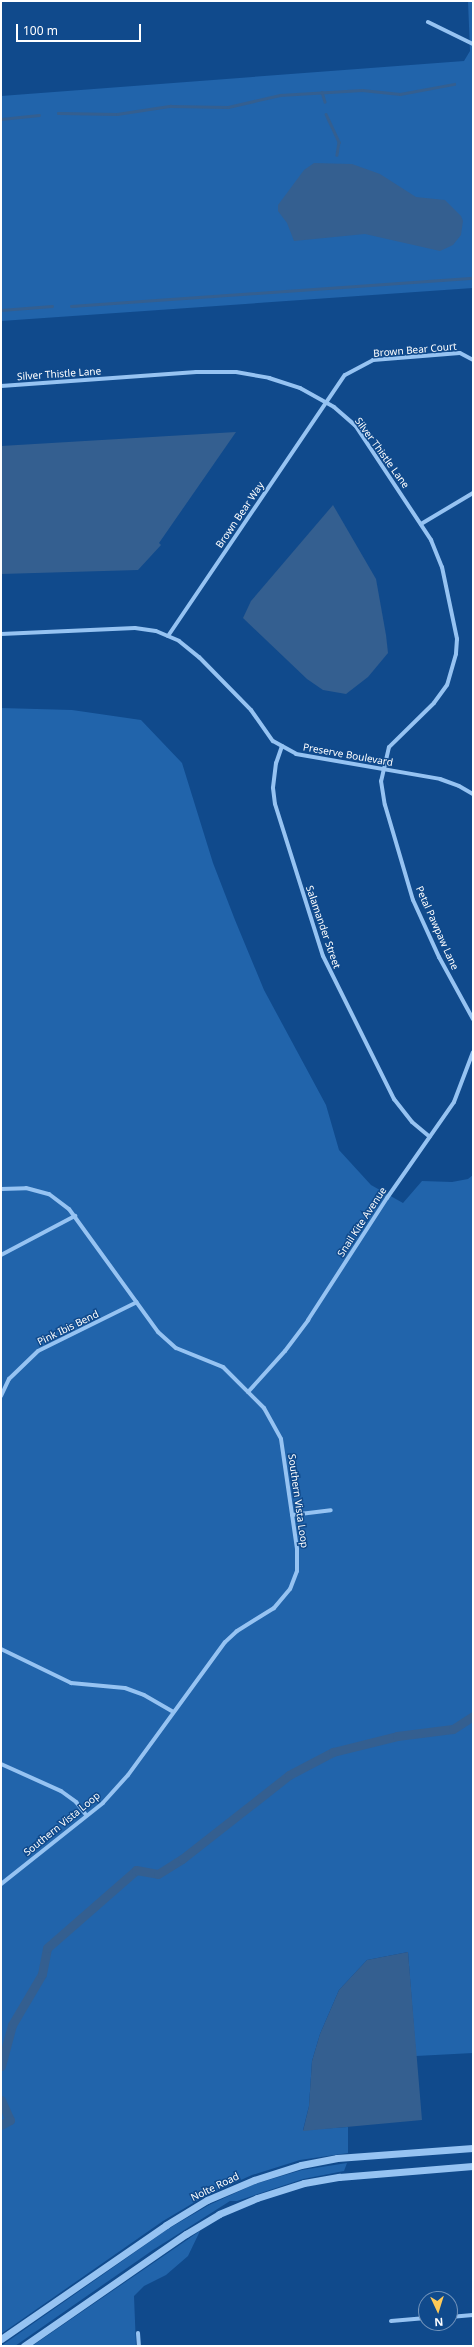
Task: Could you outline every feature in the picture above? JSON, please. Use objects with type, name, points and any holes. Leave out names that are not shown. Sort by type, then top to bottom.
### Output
[{"type":"street","points":[[428,22],[473,44]]},
{"type":"street","name":"Brown Bear Court","points":[[325,402],[345,375],[373,360],[460,353],[473,360]]},
{"type":"street","name":"Silver Thistle Lane","points":[[1,386],[196,372],[236,372],[269,378],[300,388],[325,402],[355,425],[432,540],[442,567],[457,639],[456,654],[447,685],[434,703],[389,747],[382,770]]},
{"type":"street","name":"Brown Bear Way","points":[[168,636],[325,402]]},
{"type":"street","points":[[421,524],[473,493]]},
{"type":"street","name":"Preserve Boulevard","points":[[1,634],[135,628],[156,631],[179,641],[199,657],[251,710],[273,741],[296,754],[315,759],[440,779],[473,794]]},
{"type":"street","name":"Salamander Street","points":[[282,746],[276,763],[273,788],[276,804],[323,956],[394,1099],[412,1122],[430,1136]]},
{"type":"street","name":"Petal Pawpaw Lane","points":[[382,770],[385,805],[413,900],[439,957],[473,1019]]},
{"type":"street","name":"Snail Kite Avenue","points":[[248,1392],[285,1351],[308,1320],[454,1102],[473,1052]]},
{"type":"street","name":"Southern Vista Loop","points":[[1,1189],[26,1188],[49,1194],[75,1216],[158,1332],[176,1348],[223,1367],[248,1392],[274,1422],[281,1439],[292,1514],[297,1564],[290,1589],[274,1608],[237,1631],[225,1642],[128,1776],[102,1803],[1,1884]]},
{"type":"street","points":[[1,1255],[75,1216]]},
{"type":"street","name":"Pink Ibis Bend","points":[[1,1396],[13,1375],[38,1351],[137,1302]]},
{"type":"street","points":[[292,1514],[331,1510]]},
{"type":"street","points":[[1,1649],[71,1683],[125,1688],[144,1695],[174,1712]]},
{"type":"street","points":[[1,1764],[61,1791],[76,1802],[86,1816]]},
{"type":"street","name":"Nolte Road","points":[[1,2339],[166,2225],[207,2200],[254,2180],[302,2165],[337,2158],[473,2148]]},
{"type":"street","points":[[24,2346],[186,2234],[218,2214],[257,2198],[304,2183],[339,2176],[473,2166]]},
{"type":"street","points":[[458,2317],[473,2316]]},
{"type":"street","points":[[391,2321],[418,2319]]},
{"type":"street","points":[[138,2333],[138,2346]]},
{"type":"shaded area","points":[[468,1],[473,1],[473,288],[1,321],[1,96],[464,61],[470,51]]},
{"type":"shaded area","points":[[314,163],[352,164],[380,174],[416,197],[445,200],[461,216],[463,221],[461,235],[453,245],[440,251],[365,234],[294,241],[287,223],[278,211],[278,205],[304,170]]},
{"type":"shaded area","points":[[236,432],[159,543],[161,545],[138,570],[1,574],[1,446]]},
{"type":"shaded area","points":[[333,505],[376,579],[388,653],[368,677],[346,694],[323,690],[307,679],[243,618],[251,601]]},
{"type":"shaded area","points":[[1,708],[72,710],[141,720],[182,763],[213,863],[235,920],[264,990],[326,1105],[339,1150],[371,1185],[403,1203],[422,1181],[452,1182],[468,1179],[473,1175],[473,2053],[416,2056],[408,1952],[367,1960],[339,1990],[320,2034],[312,2061],[309,2106],[303,2130],[348,2127],[348,2153],[300,2160],[252,2175],[205,2196],[163,2221],[1,2334]]},
{"type":"shaded area","points":[[408,1952],[422,2120],[303,2131],[309,2106],[312,2061],[320,2034],[339,1990],[367,1960]]},
{"type":"shaded area","points":[[347,2163],[344,2171],[303,2179],[237,2201],[230,2201],[153,2250],[15,2346],[1,2346],[168,2229],[209,2205],[255,2184],[302,2170]]},
{"type":"shaded area","points":[[200,2231],[188,2256],[166,2275],[144,2286],[134,2296],[136,2346],[32,2346]]},
{"type":"waterway","points":[[58,113],[117,114],[170,106],[228,107],[280,95],[362,90],[400,94],[454,84]]},
{"type":"waterway","points":[[322,92],[325,102]]},
{"type":"waterway","points":[[326,114],[339,142],[337,155]]},
{"type":"waterway","points":[[1,119],[39,115]]},
{"type":"waterway","points":[[71,306],[473,278]]},
{"type":"waterway","points":[[1,310],[52,306]]},
{"type":"waterway","points":[[1,2066],[12,2025],[42,1974],[47,1948],[136,1870],[158,1874],[182,1859],[289,1775],[333,1752],[397,1736],[453,1729],[473,1716]]},
{"type":"waterway","points":[[1,2100],[10,2120],[1,2125]]}]
